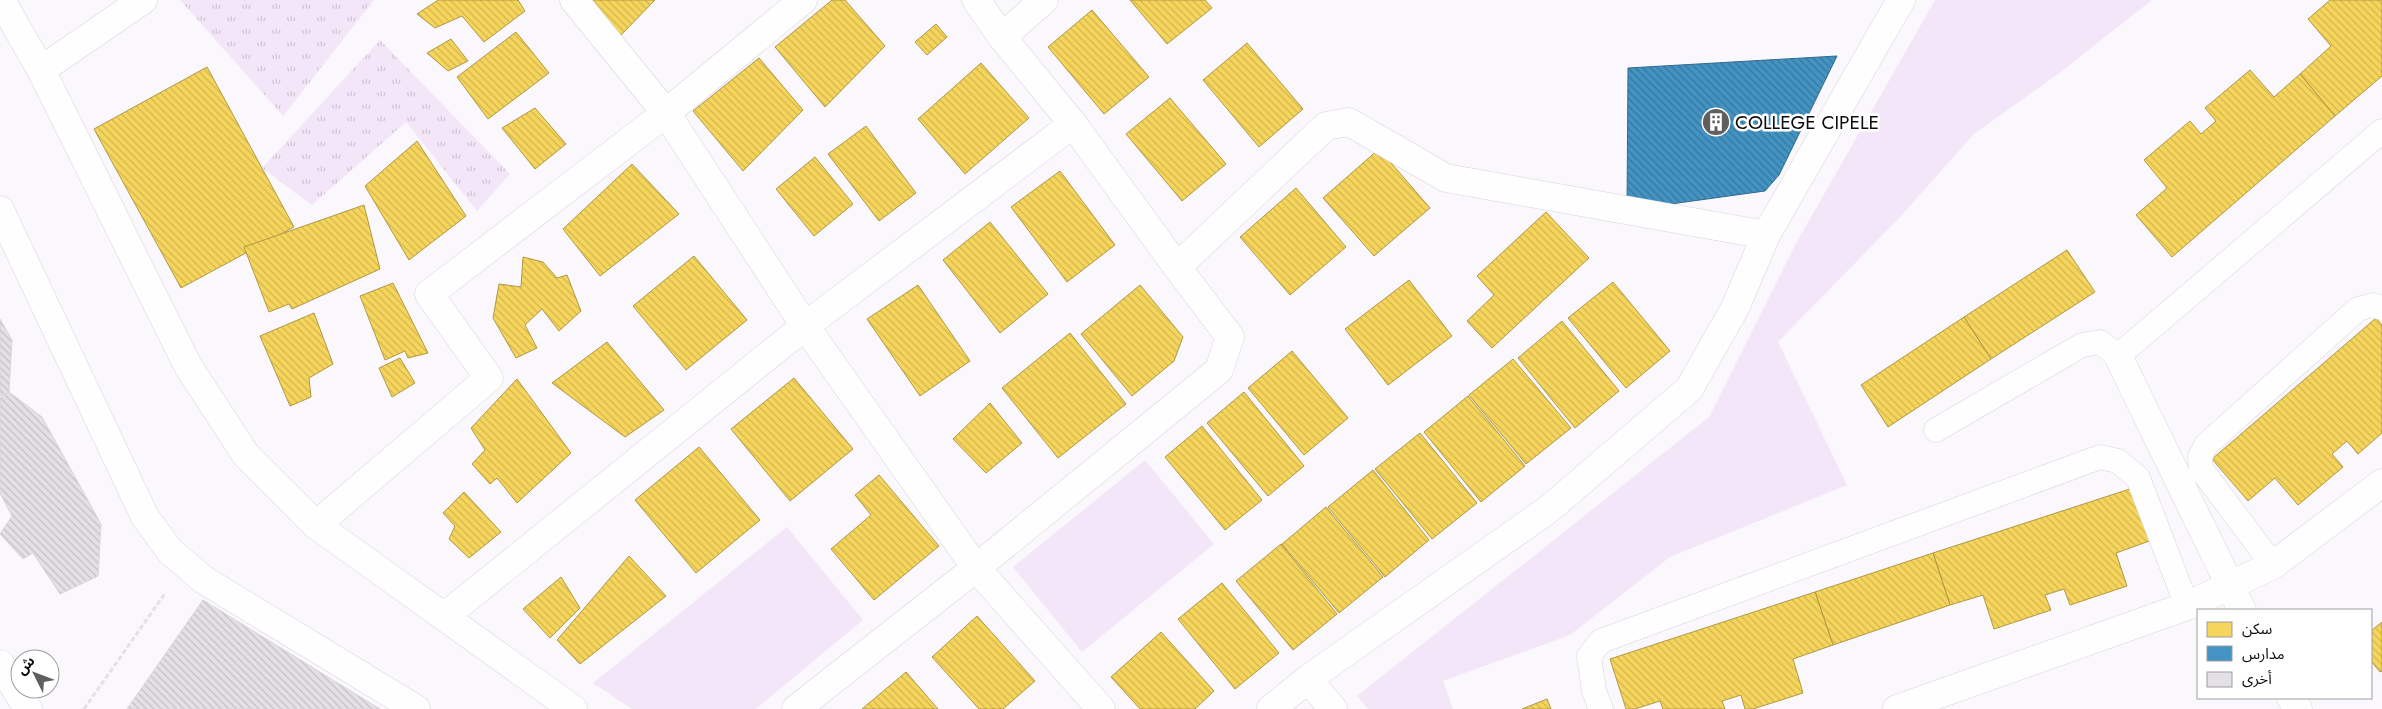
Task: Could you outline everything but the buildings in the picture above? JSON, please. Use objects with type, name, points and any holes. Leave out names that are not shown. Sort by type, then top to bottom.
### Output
[{"type":"street","points":[[1,0],[41,70],[188,366],[246,455],[316,525],[572,709]]},
{"type":"street","points":[[41,70],[143,0]]},
{"type":"street","points":[[574,0],[666,113],[805,326],[976,568],[1101,709]]},
{"type":"street","points":[[316,525],[489,378],[430,294],[666,113],[803,0]]},
{"type":"street","points":[[796,709],[976,568],[1219,370],[1230,337],[1073,124],[1002,37],[976,0]]},
{"type":"street","points":[[1002,37],[1044,0]]},
{"type":"street","points":[[1271,709],[1308,679],[1549,509],[1689,389],[1735,308],[1766,235],[1901,0]]},
{"type":"street","points":[[1177,267],[1326,126],[1349,122],[1446,178],[1766,235]]},
{"type":"street","points":[[445,616],[805,326],[1073,124]]},
{"type":"street","points":[[0,210],[145,517],[170,551],[204,580],[416,709]]},
{"type":"street","points":[[2118,356],[2236,599]]},
{"type":"street","points":[[1897,709],[2187,606],[2236,599],[2273,565],[2382,483]]},
{"type":"street","points":[[0,664],[10,688]]},
{"type":"street","points":[[1308,679],[1333,709]]},
{"type":"lane","points":[[1936,430],[2082,345],[2100,342],[2118,356],[2382,131]]},
{"type":"lane","points":[[2273,565],[2201,469],[2200,457],[2206,445],[2358,309],[2373,305],[2382,308]]},
{"type":"lane","points":[[1601,709],[1594,690],[1589,656],[1601,641],[2100,457],[2118,461],[2138,478],[2187,606]]},
{"type":"path","points":[[84,709],[185,565]]},
{"type":"green space","points":[[180,0],[374,0],[283,116]]},
{"type":"green space","points":[[1935,0],[2152,0],[2062,71],[1974,134],[1901,216],[1778,342],[1847,485],[1670,557],[1570,635],[1443,681],[1453,709],[1368,709],[1357,696],[1709,417],[1795,245]]},
{"type":"green space","points":[[380,40],[510,174],[477,211],[406,122],[312,205],[262,168]]},
{"type":"green space","points":[[1145,460],[1214,544],[1082,652],[1013,567]]},
{"type":"green space","points":[[787,527],[863,620],[756,709],[632,709],[593,683]]},
{"type":"place","name":"COLLEGE CIPELE","points":[[1716,122]]}]
